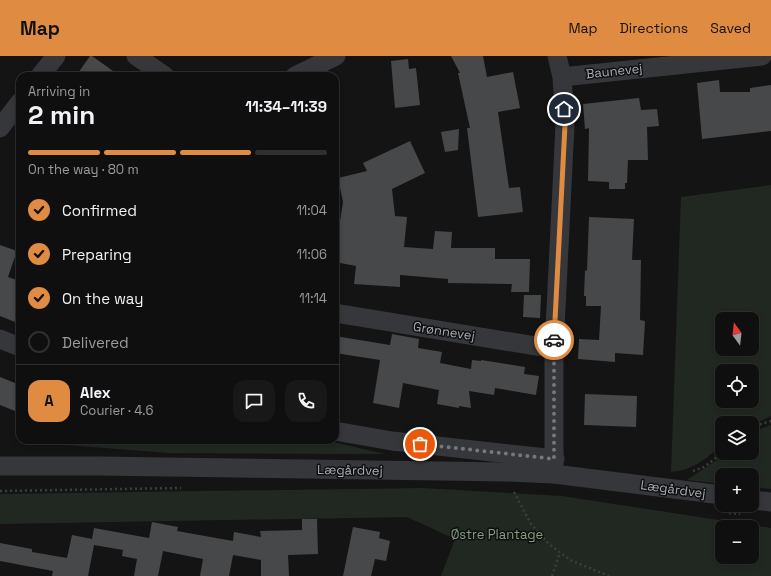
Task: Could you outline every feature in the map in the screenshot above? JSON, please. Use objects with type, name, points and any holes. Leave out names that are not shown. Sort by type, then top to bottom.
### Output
[{"type":"street","points":[[43,72],[56,56]]},
{"type":"street","points":[[136,56],[159,72]]},
{"type":"street","points":[[303,72],[336,56]]},
{"type":"street","points":[[339,432],[554,467],[554,349],[565,125],[562,77],[557,56]]},
{"type":"street","name":"Baunevej","points":[[562,77],[762,56]]},
{"type":"street","points":[[0,128],[16,107]]},
{"type":"street","name":"Grønnevej","points":[[339,314],[554,349]]},
{"type":"street","points":[[0,340],[16,345]]},
{"type":"street","name":"Lægårdvej","points":[[0,466],[554,467],[715,502]]},
{"type":"street","points":[[759,505],[771,502]]},
{"type":"path","points":[[759,425],[771,421]]},
{"type":"path","points":[[0,491],[182,488]]},
{"type":"path","points":[[507,491],[522,492]]},
{"type":"path","points":[[514,491],[531,524],[549,544],[570,560],[609,576]]},
{"type":"path","points":[[552,576],[560,552]]},
{"type":"green space","points":[[771,185],[771,416],[759,422],[759,416],[715,416],[715,451],[686,469],[671,472],[681,197]]},
{"type":"green space","points":[[771,425],[771,489],[759,488],[759,468],[715,468],[715,483],[687,480],[717,460],[759,460],[760,429]]},
{"type":"green space","points":[[339,443],[385,454],[169,453],[53,444]]},
{"type":"green space","name":"Østre Plantage","points":[[422,488],[562,496],[719,520],[715,520],[715,564],[759,564],[759,526],[771,528],[771,576],[441,576],[455,539],[407,517],[0,524],[0,494]]},
{"type":"building","points":[[90,56],[92,56],[114,72],[79,72]]},
{"type":"building","points":[[451,56],[483,56],[487,77],[513,72],[520,108],[498,112],[509,188],[520,187],[523,212],[478,217],[467,128],[470,128],[458,73],[460,73]]},
{"type":"building","points":[[408,59],[409,69],[416,68],[420,105],[395,108],[391,61]]},
{"type":"building","points":[[719,80],[720,92],[750,92],[750,88],[771,85],[771,131],[702,139],[697,83]]},
{"type":"building","points":[[639,98],[641,110],[657,109],[659,126],[647,127],[648,160],[628,160],[627,183],[625,183],[625,189],[609,189],[609,182],[588,181],[589,128],[585,129],[583,104]]},
{"type":"building","points":[[459,129],[458,150],[445,152],[441,132]]},
{"type":"building","points":[[410,141],[425,173],[392,189],[395,216],[407,217],[404,247],[433,249],[435,231],[452,232],[451,248],[495,248],[495,259],[530,259],[529,292],[511,292],[512,284],[448,283],[448,279],[400,275],[400,287],[354,284],[356,266],[339,263],[339,227],[343,202],[339,178],[367,171],[363,163]]},
{"type":"building","points":[[589,217],[634,219],[632,260],[641,260],[640,320],[645,321],[643,355],[615,353],[615,362],[578,359],[579,339],[599,340],[601,306],[586,306],[586,296],[584,296],[585,270],[587,271]]},
{"type":"building","points":[[0,245],[16,251],[8,277],[16,280],[16,322],[0,316]]},
{"type":"building","points":[[524,295],[541,295],[540,318],[523,317]]},
{"type":"building","points":[[392,334],[419,339],[418,348],[442,352],[440,363],[471,369],[472,360],[481,360],[525,367],[524,374],[539,376],[536,395],[495,388],[494,395],[469,391],[471,408],[459,406],[459,408],[437,404],[439,390],[403,383],[399,408],[373,403],[380,360],[339,354],[339,337],[390,345]]},
{"type":"building","points":[[0,377],[16,383],[16,411],[0,405]]},
{"type":"building","points":[[585,394],[637,396],[636,427],[584,425]]},
{"type":"building","points":[[302,519],[317,519],[318,554],[288,555],[289,576],[261,576],[261,560],[233,555],[229,576],[200,576],[203,559],[163,551],[158,576],[134,576],[137,559],[122,556],[123,550],[94,545],[88,576],[52,576],[53,571],[0,561],[0,543],[32,549],[32,552],[67,558],[72,535],[92,539],[94,528],[149,538],[152,522],[178,527],[177,531],[233,541],[234,532],[261,537],[260,531],[302,530]]},
{"type":"building","points":[[353,527],[380,532],[379,538],[390,541],[386,561],[375,559],[371,576],[343,576]]},
{"type":"way so far","points":[[420,444],[554,459],[554,340]]},
{"type":"route","points":[[554,340],[565,125],[564,109]]}]
